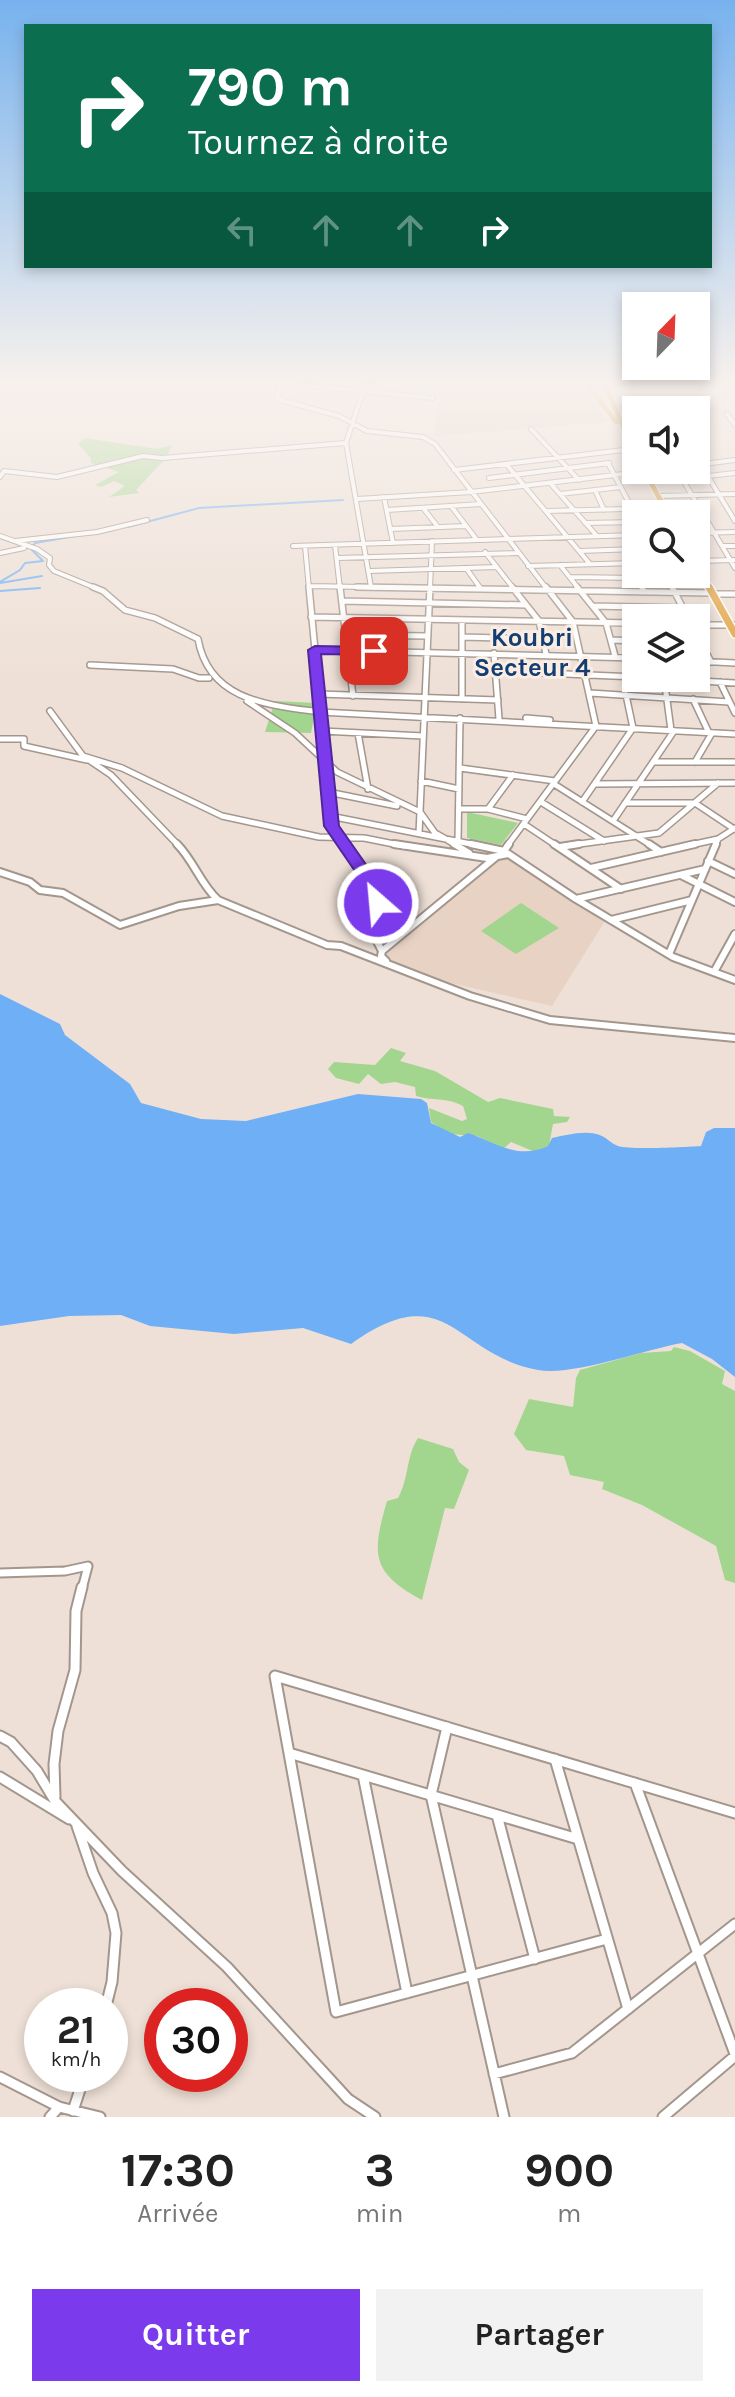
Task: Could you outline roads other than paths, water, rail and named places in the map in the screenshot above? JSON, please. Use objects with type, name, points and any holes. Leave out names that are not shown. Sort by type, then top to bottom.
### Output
[{"type":"highway","points":[[651,484],[660,500]]},
{"type":"highway","points":[[710,588],[733,625],[735,634]]},
{"type":"street","points":[[354,484],[371,587]]},
{"type":"street","points":[[382,951],[506,852],[596,726],[573,622],[465,484]]},
{"type":"street","points":[[494,484],[499,489]]},
{"type":"street","points":[[357,499],[543,484]]},
{"type":"street","points":[[551,484],[597,536]]},
{"type":"street","points":[[619,484],[628,500]]},
{"type":"street","points":[[685,484],[735,568]]},
{"type":"street","points":[[713,484],[735,521]]},
{"type":"street","points":[[525,486],[590,564]]},
{"type":"street","points":[[560,494],[621,487]]},
{"type":"street","points":[[595,490],[604,510]]},
{"type":"street","points":[[658,496],[735,494]]},
{"type":"street","points":[[384,497],[393,543]]},
{"type":"street","points":[[387,510],[481,504]]},
{"type":"street","points":[[451,506],[477,540]]},
{"type":"street","points":[[423,508],[438,527]]},
{"type":"street","points":[[546,511],[622,509]]},
{"type":"street","points":[[12,541],[97,532],[147,520]]},
{"type":"street","points":[[585,523],[622,520]]},
{"type":"street","points":[[390,529],[466,526]]},
{"type":"street","points":[[710,532],[735,532]]},
{"type":"street","points":[[293,546],[622,535]]},
{"type":"street","points":[[0,536],[31,547],[50,558],[49,565],[54,571],[103,591],[125,610],[155,618],[198,639],[202,661],[214,669],[237,695],[295,733],[337,772],[420,811],[443,839],[475,857]]},
{"type":"street","points":[[419,834],[432,541]]},
{"type":"street","points":[[335,545],[353,696]]},
{"type":"street","points":[[305,546],[332,828],[366,876],[378,903],[368,919],[368,929],[382,951],[381,956],[389,963]]},
{"type":"street","points":[[722,546],[735,546]]},
{"type":"street","points":[[0,553],[31,547]]},
{"type":"street","points":[[579,551],[622,549]]},
{"type":"street","points":[[486,553],[539,621],[546,654]]},
{"type":"street","points":[[337,558],[518,553]]},
{"type":"street","points":[[710,561],[732,560]]},
{"type":"street","points":[[528,566],[622,563]]},
{"type":"street","points":[[560,565],[606,623],[615,656]]},
{"type":"street","points":[[369,571],[497,567]]},
{"type":"street","points":[[466,568],[481,589]]},
{"type":"street","points":[[398,570],[402,588]]},
{"type":"street","points":[[570,577],[622,578]]},
{"type":"street","points":[[309,586],[735,594]]},
{"type":"street","points":[[642,588],[644,592]]},
{"type":"street","points":[[673,588],[681,604]]},
{"type":"street","points":[[342,601],[526,605]]},
{"type":"street","points":[[593,606],[622,607]]},
{"type":"street","points":[[311,617],[622,623]]},
{"type":"street","points":[[462,620],[462,699]]},
{"type":"street","points":[[710,625],[733,625]]},
{"type":"street","points":[[346,635],[428,636]]},
{"type":"street","points":[[462,637],[542,639]]},
{"type":"street","points":[[611,640],[622,640]]},
{"type":"street","points":[[315,650],[622,657]]},
{"type":"street","points":[[494,653],[499,719]]},
{"type":"street","points":[[711,662],[735,663]]},
{"type":"street","points":[[90,665],[173,669],[199,678],[209,678]]},
{"type":"street","points":[[496,671],[622,676]]},
{"type":"street","points":[[710,681],[735,683]]},
{"type":"street","points":[[720,682],[735,713]]},
{"type":"street","points":[[613,821],[672,730],[666,692]]},
{"type":"street","points":[[590,693],[729,702]]},
{"type":"street","points":[[319,694],[498,700]]},
{"type":"street","points":[[237,695],[268,705],[320,712],[518,720],[735,734]]},
{"type":"street","points":[[582,802],[633,728],[626,695]]},
{"type":"street","points":[[693,699],[711,733]]},
{"type":"street","points":[[50,711],[83,756],[111,775],[190,857],[210,893],[218,900],[327,945],[341,946],[470,996],[550,1020],[735,1038]]},
{"type":"street","points":[[458,842],[460,718]]},
{"type":"street","points":[[322,731],[423,736]]},
{"type":"street","points":[[358,733],[370,800]]},
{"type":"street","points":[[695,762],[711,733]]},
{"type":"street","points":[[0,739],[23,739],[24,746],[101,762]]},
{"type":"street","points":[[83,756],[139,776],[222,816],[304,835],[387,841],[417,849],[496,857]]},
{"type":"street","points":[[653,762],[735,762]]},
{"type":"street","points":[[460,768],[554,782],[661,852]]},
{"type":"street","points":[[488,809],[513,775]]},
{"type":"street","points":[[421,781],[459,789]]},
{"type":"street","points":[[560,847],[659,833],[718,783]]},
{"type":"street","points":[[595,784],[735,783]]},
{"type":"street","points":[[328,792],[411,808]]},
{"type":"street","points":[[541,802],[604,841]]},
{"type":"street","points":[[591,868],[718,839],[734,829],[695,803],[625,803]]},
{"type":"street","points":[[459,809],[488,809],[526,822],[621,889]]},
{"type":"street","points":[[330,816],[506,852],[576,899],[669,954],[735,980]]},
{"type":"street","points":[[669,954],[718,839]]},
{"type":"street","points":[[708,861],[735,874]]},
{"type":"street","points":[[576,899],[705,869]]},
{"type":"street","points":[[0,872],[30,882],[40,890],[63,893],[120,925],[179,906],[218,900]]},
{"type":"street","points":[[680,875],[735,902]]},
{"type":"street","points":[[611,920],[692,900]]},
{"type":"street","points":[[714,972],[735,934]]},
{"type":"street","points":[[0,1573],[65,1571],[88,1566],[76,1611],[75,1670],[58,1731],[54,1764],[55,1801]]},
{"type":"street","points":[[607,1939],[336,2012],[275,1676],[735,1813]]},
{"type":"street","points":[[447,1727],[431,1795],[504,2117]]},
{"type":"street","points":[[0,1736],[11,1742],[37,1771],[55,1801],[122,1871],[227,1967],[348,2099],[375,2117]]},
{"type":"street","points":[[289,1753],[578,1839]]},
{"type":"street","points":[[555,1759],[628,2009]]},
{"type":"street","points":[[363,1775],[407,1993]]},
{"type":"street","points":[[0,1777],[76,1823],[93,1873],[112,1913],[116,1933],[110,1988]]},
{"type":"street","points":[[635,1783],[735,2055],[663,2117]]},
{"type":"street","points":[[497,1815],[535,1959]]},
{"type":"street","points":[[494,2074],[572,2053],[735,1924]]},
{"type":"street","points":[[0,2077],[59,2107],[100,2117]]},
{"type":"street","points":[[73,2111],[79,2092]]},
{"type":"street","points":[[50,2117],[59,2107]]},
{"type":"water","points":[[0,994],[60,1024],[65,1035],[130,1084],[141,1103],[201,1119],[246,1121],[358,1094],[421,1099],[427,1103],[431,1123],[460,1137],[468,1133],[517,1151],[537,1150],[548,1146],[552,1138],[584,1133],[596,1134],[624,1147],[701,1146],[706,1132],[714,1128],[735,1128],[735,1377],[712,1359],[682,1343],[589,1366],[538,1370],[510,1362],[431,1318],[409,1317],[383,1325],[351,1344],[303,1328],[234,1334],[150,1326],[121,1315],[69,1316],[0,1326]]},
{"type":"waterway","points":[[128,527],[199,508],[343,500]]},
{"type":"waterway","points":[[101,533],[114,530]]},
{"type":"waterway","points":[[0,582],[20,570],[25,563],[43,561],[31,549],[35,543],[75,536]]},
{"type":"waterway","points":[[0,583],[42,576]]},
{"type":"waterway","points":[[0,591],[40,588]]},
{"type":"district","name":"Koubri Secteur 4","points":[[532,652]]}]
